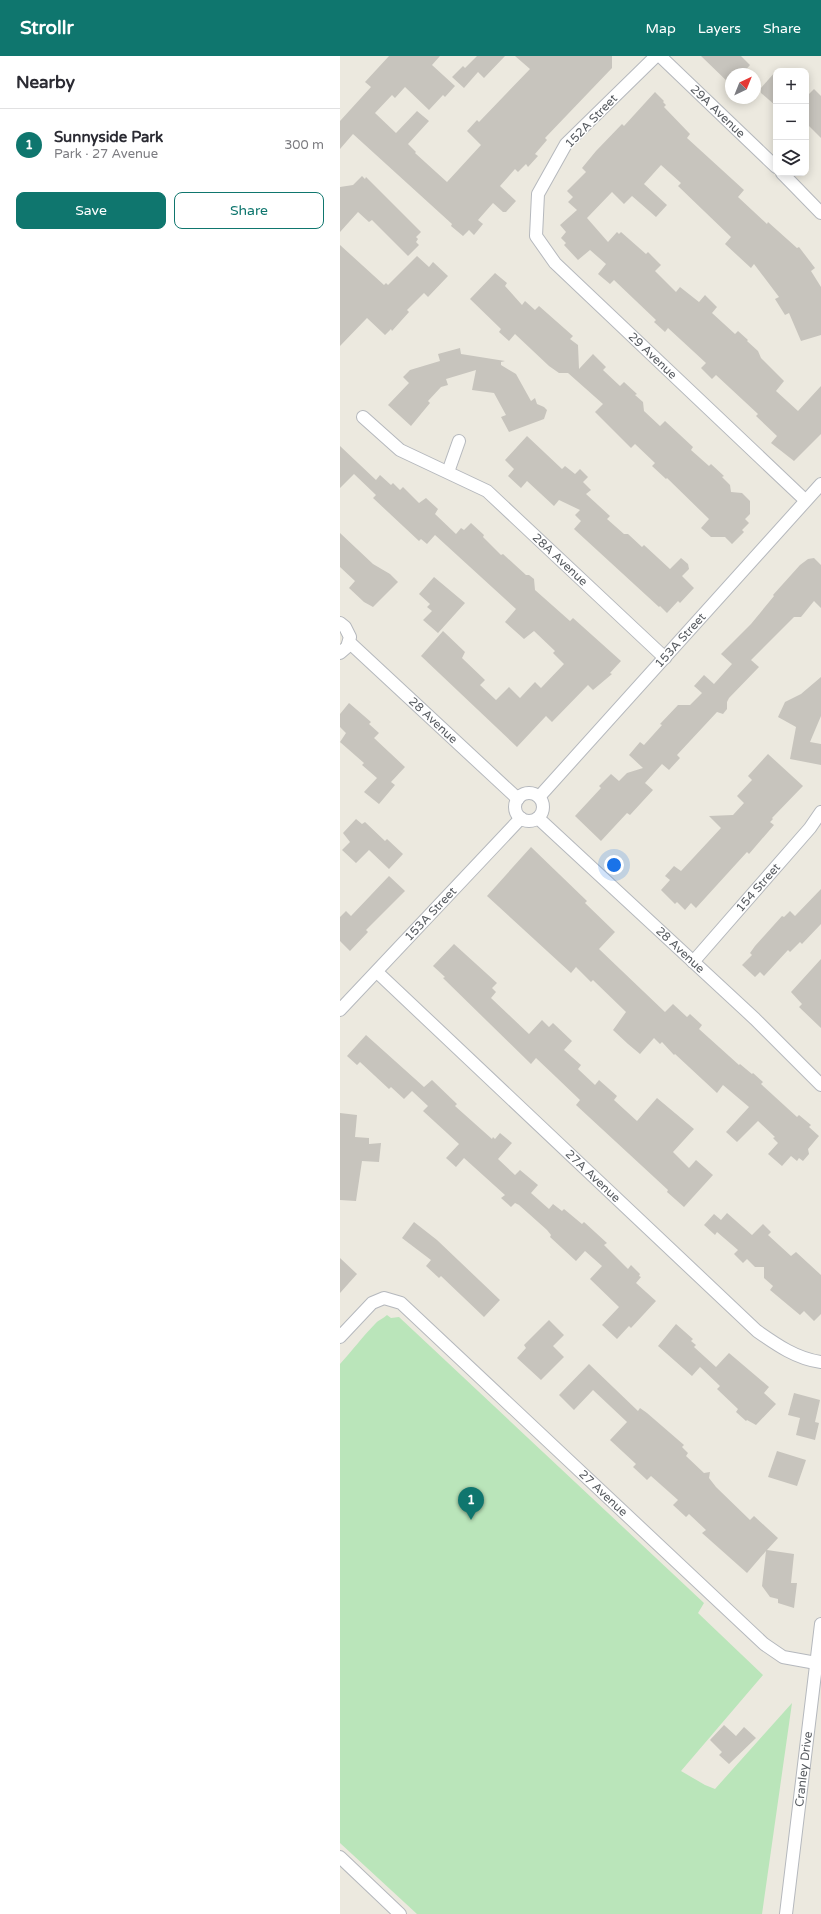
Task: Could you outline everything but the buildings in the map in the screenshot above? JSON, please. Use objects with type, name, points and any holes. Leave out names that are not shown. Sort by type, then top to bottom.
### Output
[{"type":"street","name":"152A Street","points":[[538,194],[566,144],[656,56]]},
{"type":"street","name":"29A Avenue","points":[[660,56],[773,164]]},
{"type":"street","points":[[785,176],[821,213]]},
{"type":"street","name":"29 Avenue","points":[[538,194],[536,236],[555,263],[805,500]]},
{"type":"street","name":"28A Avenue","points":[[363,417],[400,450],[487,491],[665,658]]},
{"type":"street","points":[[448,472],[459,441]]},
{"type":"street","name":"153A Street","points":[[538,797],[821,484]]},
{"type":"street","points":[[340,623],[348,631],[350,642],[340,653]]},
{"type":"street","name":"28 Avenue","points":[[350,642],[518,799]]},
{"type":"street","points":[[526,793],[531,793],[538,797],[543,808],[538,818],[529,821],[521,818],[516,810],[518,799],[526,793]]},
{"type":"street","name":"154 Street","points":[[693,962],[810,828],[821,812]]},
{"type":"street","name":"153A Street","points":[[340,1010],[521,818]]},
{"type":"street","name":"28 Avenue","points":[[538,818],[693,962],[821,1085]]},
{"type":"street","name":"27A Avenue","points":[[377,972],[757,1331],[785,1350],[821,1362]]},
{"type":"street","name":"27 Avenue","points":[[340,1338],[372,1303],[384,1298],[401,1303],[764,1644],[783,1657],[816,1663]]},
{"type":"street","name":"Cranley Drive","points":[[786,1914],[821,1624]]},
{"type":"street","points":[[340,1857],[400,1914]]},
{"type":"green space","points":[[387,1315],[391,1318],[399,1317],[704,1603],[698,1613],[763,1675],[681,1771],[715,1789],[792,1703],[762,1914],[417,1914],[340,1843],[340,1364],[366,1333]]},
{"type":"place","name":"Sunnyside Park","points":[[471,1520]]}]
